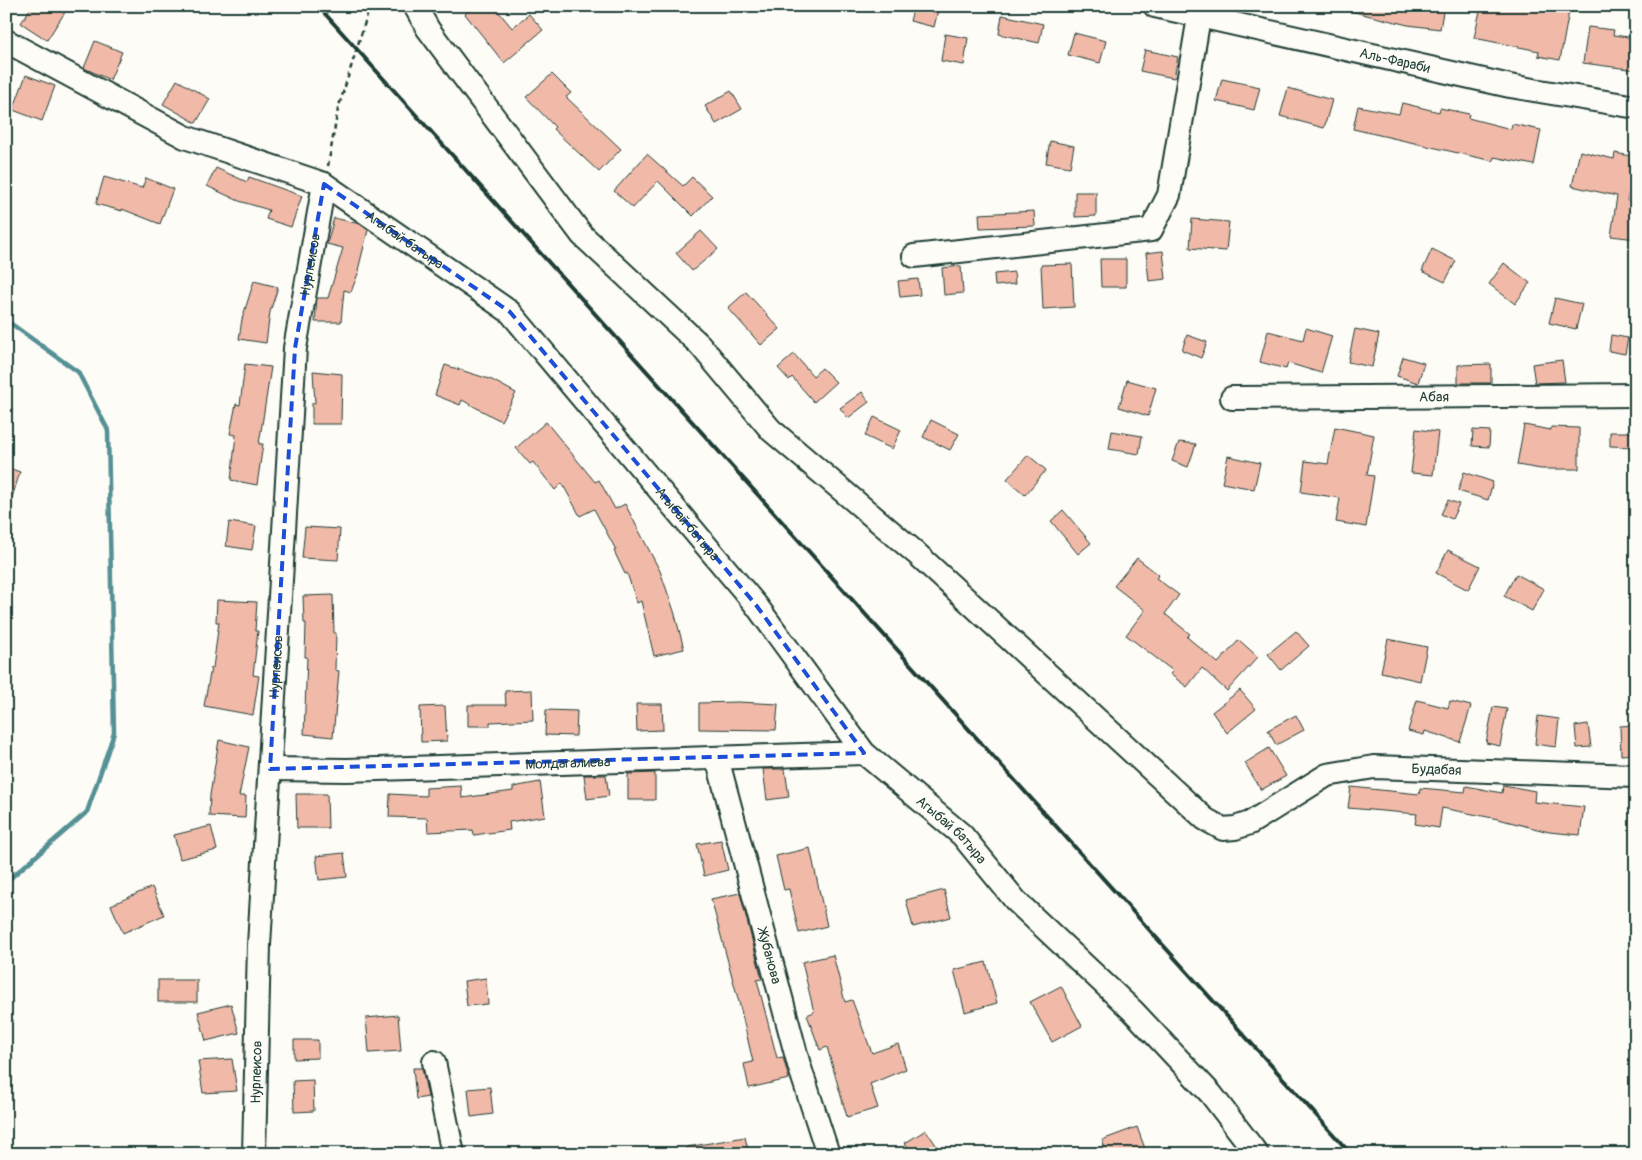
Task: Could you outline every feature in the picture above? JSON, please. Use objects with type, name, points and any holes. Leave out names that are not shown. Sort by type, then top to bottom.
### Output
[{"type":"street","name":"Будабая","points":[[415,6],[428,29],[582,235],[700,346],[772,430],[916,553],[1205,819],[1223,829],[1235,828],[1250,823],[1327,776],[1374,767],[1636,776]]},
{"type":"street","name":"Аль-Фараби","points":[[1156,6],[1510,86],[1636,107]]},
{"type":"street","points":[[914,256],[1151,230],[1170,195],[1199,17]]},
{"type":"street","name":"Агыбай батыра","points":[[6,41],[185,137],[324,184],[510,312],[756,605],[864,753],[962,835],[1016,901],[1133,1011],[1211,1094],[1256,1154]]},
{"type":"street","name":"Нурпеисов","points":[[254,1154],[259,945],[295,348],[324,184]]},
{"type":"street","name":"Абая","points":[[1232,398],[1636,396]]},
{"type":"street","name":"Молдагалиева","points":[[270,769],[347,770],[864,753]]},
{"type":"street","name":"Жубанова","points":[[717,758],[799,1065],[828,1154]]},
{"type":"street","points":[[434,1062],[453,1154]]},
{"type":"path","points":[[324,184],[338,110],[370,6]]},
{"type":"highlighted area","points":[[324,184],[510,312],[756,605],[864,753],[270,769],[295,348]]},
{"type":"building","points":[[32,6],[69,6],[47,40],[21,23]]},
{"type":"building","points":[[474,6],[494,6],[512,28],[529,14],[543,30],[504,63],[465,14]]},
{"type":"building","points":[[914,6],[939,6],[934,27],[910,21]]},
{"type":"building","points":[[1350,6],[1444,6],[1440,29],[1408,25],[1350,11]]},
{"type":"building","points":[[1481,6],[1570,6],[1560,60],[1538,56],[1539,51],[1474,38]]},
{"type":"building","points":[[1002,15],[1043,24],[1039,43],[999,34]]},
{"type":"building","points":[[1588,27],[1614,30],[1613,35],[1636,38],[1636,70],[1583,63]]},
{"type":"building","points":[[1074,33],[1106,41],[1100,63],[1068,55]]},
{"type":"building","points":[[945,34],[968,38],[964,65],[941,61]]},
{"type":"building","points":[[95,41],[122,52],[110,80],[84,68]]},
{"type":"building","points":[[1145,50],[1178,57],[1174,78],[1140,71]]},
{"type":"building","points":[[552,74],[571,93],[566,97],[621,149],[599,172],[553,129],[555,127],[526,97]]},
{"type":"building","points":[[26,75],[55,86],[42,121],[13,110]]},
{"type":"building","points":[[1222,79],[1260,87],[1254,110],[1216,101]]},
{"type":"building","points":[[177,80],[210,99],[196,123],[163,104]]},
{"type":"building","points":[[1288,88],[1332,100],[1324,128],[1280,116]]},
{"type":"building","points":[[731,91],[742,109],[716,124],[705,106]]},
{"type":"building","points":[[1402,103],[1439,112],[1440,108],[1469,114],[1468,118],[1511,129],[1512,124],[1541,130],[1534,165],[1494,157],[1493,161],[1353,129],[1358,106],[1399,114]]},
{"type":"building","points":[[1050,141],[1074,146],[1070,167],[1046,163]]},
{"type":"building","points":[[1580,151],[1614,159],[1615,153],[1636,157],[1627,201],[1636,202],[1636,239],[1611,236],[1617,196],[1572,186]]},
{"type":"building","points":[[647,154],[683,186],[692,177],[712,196],[693,216],[658,181],[633,208],[614,191]]},
{"type":"building","points":[[216,168],[247,182],[249,177],[302,196],[291,227],[266,219],[269,210],[239,201],[207,186]]},
{"type":"building","points":[[104,177],[142,188],[146,178],[173,189],[160,224],[122,209],[122,211],[96,204]]},
{"type":"building","points":[[1075,192],[1096,192],[1096,216],[1075,217]]},
{"type":"building","points":[[1034,211],[1035,226],[980,228],[979,214]]},
{"type":"building","points":[[334,218],[360,224],[368,230],[359,271],[351,292],[344,290],[341,322],[315,322],[317,298],[328,298],[343,248],[327,244]]},
{"type":"building","points":[[1192,219],[1229,222],[1226,251],[1190,248]]},
{"type":"building","points":[[701,231],[718,249],[692,271],[676,253]]},
{"type":"building","points":[[1432,249],[1456,261],[1445,282],[1422,271]]},
{"type":"building","points":[[1163,251],[1166,279],[1149,281],[1146,253]]},
{"type":"building","points":[[1100,259],[1126,259],[1126,287],[1101,287]]},
{"type":"building","points":[[1504,263],[1530,283],[1515,304],[1489,284]]},
{"type":"building","points":[[1072,264],[1074,307],[1043,309],[1041,265]]},
{"type":"building","points":[[961,266],[963,293],[944,295],[942,268]]},
{"type":"building","points":[[1014,272],[1015,284],[995,286],[994,274]]},
{"type":"building","points":[[918,279],[920,295],[900,297],[898,281]]},
{"type":"building","points":[[254,281],[278,287],[270,312],[266,343],[239,339],[242,319]]},
{"type":"building","points":[[746,292],[780,329],[761,345],[728,308]]},
{"type":"building","points":[[1555,298],[1582,304],[1576,329],[1549,323]]},
{"type":"building","points":[[1306,328],[1332,336],[1321,373],[1288,363],[1286,369],[1260,362],[1268,331],[1303,340]]},
{"type":"building","points":[[1355,329],[1379,334],[1372,367],[1348,362]]},
{"type":"building","points":[[1187,335],[1207,342],[1201,358],[1182,350]]},
{"type":"building","points":[[1611,335],[1628,338],[1625,354],[1609,351]]},
{"type":"building","points":[[794,354],[813,376],[822,368],[836,382],[814,402],[792,377],[789,380],[778,368]]},
{"type":"building","points":[[1403,357],[1424,363],[1418,383],[1397,376]]},
{"type":"building","points":[[1562,360],[1565,382],[1535,383],[1532,364]]},
{"type":"building","points":[[245,364],[271,367],[259,444],[263,444],[257,485],[231,480],[236,435],[230,434],[236,404],[240,405]]},
{"type":"building","points":[[1491,364],[1491,383],[1458,383],[1458,365]]},
{"type":"building","points":[[445,365],[492,380],[516,393],[501,421],[462,400],[460,405],[435,395]]},
{"type":"building","points":[[313,371],[342,374],[341,424],[312,424],[312,403],[315,403]]},
{"type":"building","points":[[1127,380],[1156,388],[1148,416],[1119,407]]},
{"type":"building","points":[[862,392],[869,402],[848,418],[840,408]]},
{"type":"building","points":[[874,417],[901,430],[892,449],[865,436]]},
{"type":"building","points":[[931,420],[959,434],[950,450],[923,437]]},
{"type":"building","points":[[546,422],[595,482],[599,480],[615,509],[625,504],[660,571],[674,611],[684,649],[654,656],[641,601],[637,603],[627,573],[625,574],[614,551],[616,550],[594,509],[580,516],[562,483],[555,490],[533,462],[530,464],[516,448]]},
{"type":"building","points":[[1524,425],[1551,430],[1551,427],[1579,428],[1579,469],[1541,469],[1517,465]]},
{"type":"building","points":[[1335,427],[1374,435],[1367,475],[1374,476],[1366,527],[1336,522],[1340,498],[1301,492],[1305,461],[1328,464]]},
{"type":"building","points":[[1416,429],[1438,432],[1433,475],[1411,473]]},
{"type":"building","points":[[1473,430],[1490,431],[1489,447],[1472,446]]},
{"type":"building","points":[[1112,431],[1142,436],[1139,454],[1109,449]]},
{"type":"building","points":[[1610,432],[1632,432],[1632,447],[1610,446]]},
{"type":"building","points":[[1179,442],[1196,444],[1188,467],[1172,461]]},
{"type":"building","points":[[1028,455],[1046,470],[1025,495],[1007,479]]},
{"type":"building","points":[[1228,456],[1260,463],[1254,489],[1222,483]]},
{"type":"building","points":[[6,467],[20,472],[9,507],[6,507]]},
{"type":"building","points":[[1464,472],[1493,482],[1488,500],[1458,491]]},
{"type":"building","points":[[1448,500],[1459,504],[1452,519],[1441,514]]},
{"type":"building","points":[[1063,510],[1091,543],[1078,554],[1051,521]]},
{"type":"building","points":[[229,522],[256,526],[252,550],[226,546]]},
{"type":"building","points":[[305,527],[340,529],[338,560],[302,558]]},
{"type":"building","points":[[1448,550],[1480,566],[1468,590],[1436,573]]},
{"type":"building","points":[[1137,558],[1159,575],[1156,578],[1179,595],[1165,614],[1190,634],[1187,637],[1218,663],[1239,640],[1258,657],[1227,691],[1202,668],[1187,687],[1170,674],[1173,671],[1126,635],[1145,610],[1114,586]]},
{"type":"building","points":[[1516,574],[1544,589],[1532,611],[1504,596]]},
{"type":"building","points":[[333,595],[334,633],[336,633],[335,670],[339,671],[333,737],[304,734],[307,657],[305,657],[306,623],[304,623],[303,596]]},
{"type":"building","points":[[217,600],[257,602],[255,631],[258,631],[253,675],[259,676],[253,715],[204,706],[211,668],[213,668],[219,622],[216,622]]},
{"type":"building","points":[[1296,631],[1309,646],[1281,670],[1268,654]]},
{"type":"building","points":[[1388,639],[1427,647],[1420,681],[1381,672]]},
{"type":"building","points":[[532,690],[533,720],[490,722],[490,726],[468,726],[468,705],[506,705],[505,691]]},
{"type":"building","points":[[1240,690],[1256,709],[1227,733],[1212,712]]},
{"type":"building","points":[[1417,700],[1448,708],[1450,701],[1471,706],[1460,742],[1425,731],[1424,735],[1408,731]]},
{"type":"building","points":[[699,703],[778,704],[776,730],[699,729]]},
{"type":"building","points":[[636,704],[662,704],[663,730],[637,731]]},
{"type":"building","points":[[445,706],[447,741],[421,742],[420,707]]},
{"type":"building","points":[[1493,707],[1507,709],[1500,746],[1486,743]]},
{"type":"building","points":[[546,710],[577,711],[576,736],[545,735]]},
{"type":"building","points":[[1296,715],[1304,730],[1276,745],[1268,730]]},
{"type":"building","points":[[1538,716],[1559,719],[1556,747],[1535,744]]},
{"type":"building","points":[[1588,724],[1591,747],[1577,748],[1575,726]]},
{"type":"building","points":[[1636,725],[1636,754],[1621,755],[1620,726]]},
{"type":"building","points":[[219,740],[249,747],[239,796],[246,796],[245,818],[209,816],[210,795]]},
{"type":"building","points":[[1269,748],[1286,776],[1261,790],[1245,763]]},
{"type":"building","points":[[763,769],[785,769],[789,797],[767,800]]},
{"type":"building","points":[[655,773],[655,800],[628,800],[628,774]]},
{"type":"building","points":[[584,775],[606,775],[609,796],[587,799]]},
{"type":"building","points":[[540,782],[545,816],[509,822],[510,830],[474,835],[473,830],[428,832],[427,818],[389,817],[390,794],[426,796],[426,788],[461,786],[462,798],[513,791],[513,787]]},
{"type":"building","points":[[1503,785],[1535,791],[1534,802],[1584,807],[1580,835],[1549,832],[1498,819],[1442,808],[1439,828],[1415,824],[1417,814],[1348,808],[1351,787],[1419,794],[1420,788],[1465,792],[1466,786],[1502,793]]},
{"type":"building","points":[[296,794],[327,794],[328,828],[297,828]]},
{"type":"building","points":[[211,826],[217,850],[180,859],[174,835]]},
{"type":"building","points":[[721,840],[728,870],[704,876],[697,844]]},
{"type":"building","points":[[810,848],[827,926],[799,933],[789,889],[784,890],[776,856]]},
{"type":"building","points":[[344,853],[347,877],[319,880],[316,856]]},
{"type":"building","points":[[152,887],[164,915],[123,933],[111,905]]},
{"type":"building","points":[[944,890],[951,917],[913,927],[906,900]]},
{"type":"building","points":[[740,893],[762,979],[757,980],[777,1058],[783,1057],[789,1079],[749,1088],[744,1064],[753,1062],[711,899]]},
{"type":"building","points":[[833,955],[845,1002],[852,1000],[872,1053],[898,1044],[906,1069],[870,1084],[878,1108],[847,1117],[827,1047],[820,1050],[807,1015],[814,1012],[802,962]]},
{"type":"building","points":[[986,962],[997,1003],[965,1012],[954,970]]},
{"type":"building","points":[[486,978],[488,1004],[467,1006],[464,981]]},
{"type":"building","points":[[158,980],[197,980],[197,1002],[158,1002]]},
{"type":"building","points":[[1061,986],[1082,1026],[1052,1042],[1030,1002]]},
{"type":"building","points":[[231,1004],[239,1033],[206,1041],[198,1012]]},
{"type":"building","points":[[398,1015],[401,1051],[369,1053],[366,1018]]},
{"type":"building","points":[[294,1040],[318,1040],[318,1058],[294,1059]]},
{"type":"building","points":[[232,1059],[237,1091],[203,1093],[198,1061]]},
{"type":"building","points":[[413,1068],[422,1068],[428,1097],[416,1099]]},
{"type":"building","points":[[313,1080],[314,1111],[294,1112],[293,1081]]},
{"type":"building","points":[[490,1087],[493,1114],[471,1117],[468,1089]]},
{"type":"building","points":[[1137,1127],[1147,1154],[1107,1154],[1102,1140]]},
{"type":"building","points":[[926,1130],[942,1154],[912,1154],[905,1143]]},
{"type":"building","points":[[745,1137],[749,1154],[687,1154],[687,1147]]},
{"type":"waterway","points":[[6,320],[78,372],[108,430],[114,733],[87,812],[6,882]]},
{"type":"railway","points":[[318,6],[1351,1154]]}]
